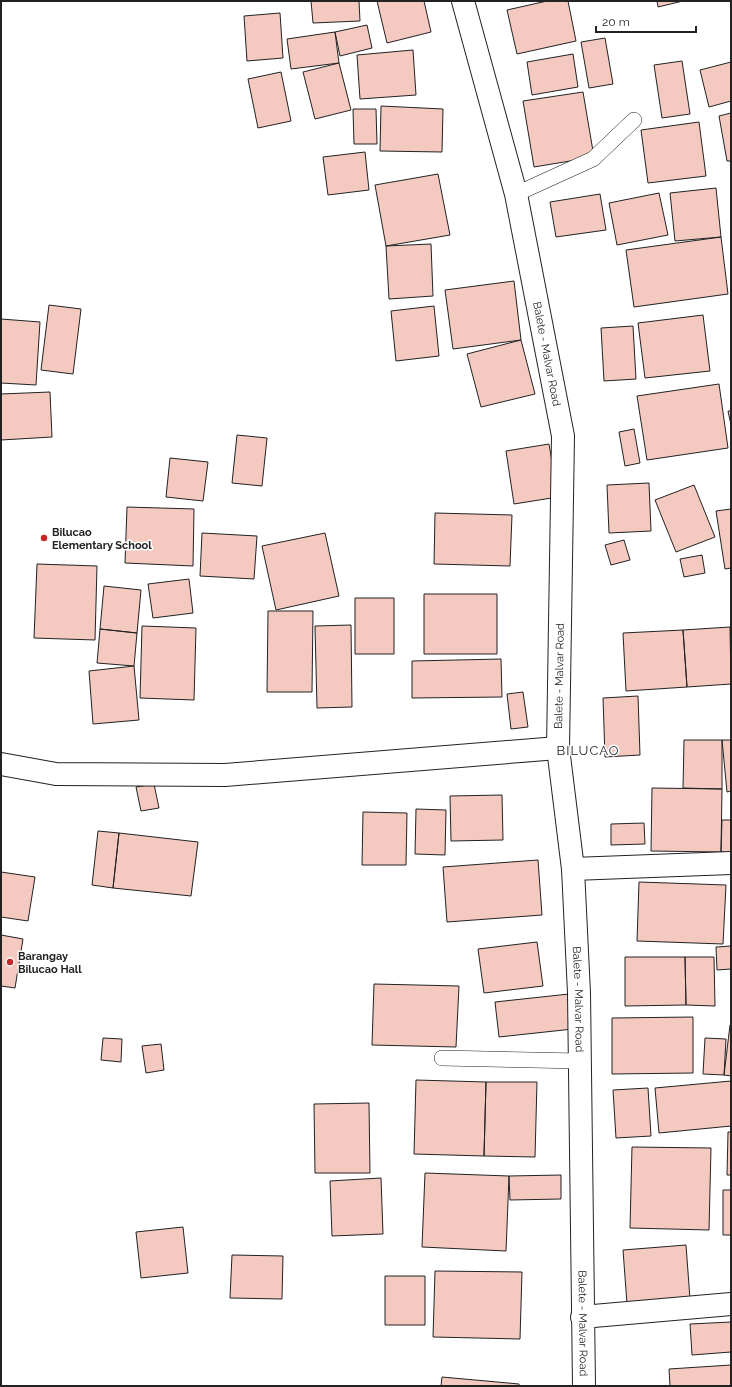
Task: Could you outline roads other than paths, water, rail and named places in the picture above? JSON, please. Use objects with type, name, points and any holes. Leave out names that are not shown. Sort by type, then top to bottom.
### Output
[{"type":"main road","name":"Balete - Malvar Road","points":[[463,1],[516,194],[563,436],[558,748],[573,869],[579,994],[584,1386]]},
{"type":"main road","points":[[1,764],[56,774],[225,775],[558,748]]},
{"type":"main road","points":[[573,869],[731,863]]},
{"type":"main road","points":[[582,1317],[731,1304]]},
{"type":"lane","points":[[516,194],[593,159],[634,120]]},
{"type":"lane","points":[[442,1058],[579,1061]]},
{"type":"place","name":"Bilucao Elementary School","points":[[44,538]]},
{"type":"place","name":"Barangay Bilucao Hall","points":[[10,962]]},
{"type":"district","name":"BILUCAO","points":[[588,750]]}]
